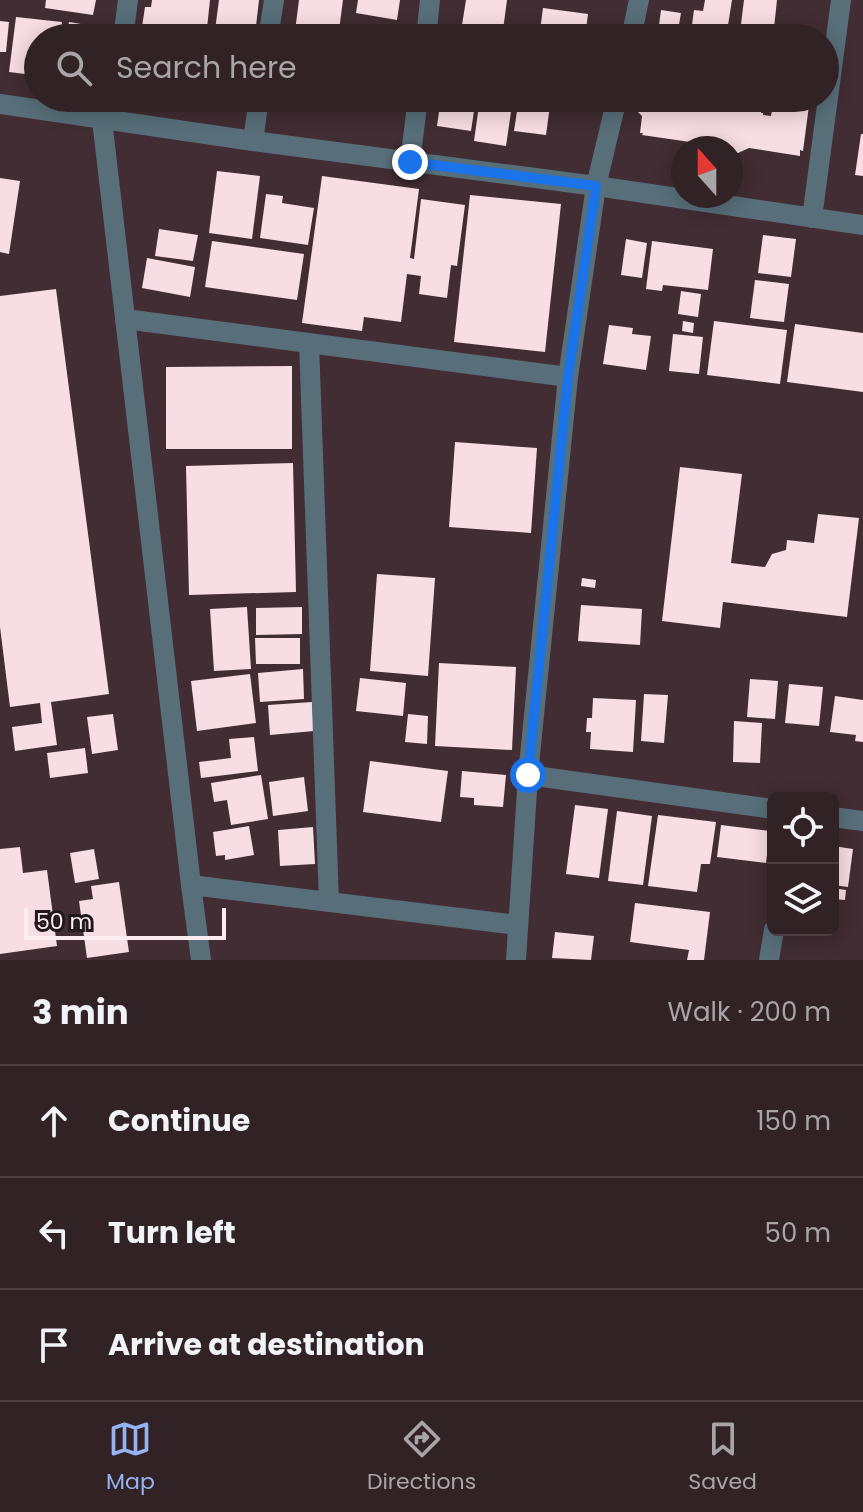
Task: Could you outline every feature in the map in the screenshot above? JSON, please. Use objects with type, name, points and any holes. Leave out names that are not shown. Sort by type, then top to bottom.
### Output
[{"type":"street","points":[[125,24],[128,0]]},
{"type":"street","points":[[270,24],[274,0]]},
{"type":"street","points":[[427,24],[430,0]]},
{"type":"street","points":[[634,24],[639,0]]},
{"type":"street","points":[[838,24],[841,0]]},
{"type":"street","points":[[0,104],[24,108]]},
{"type":"street","points":[[51,112],[863,225]]},
{"type":"street","points":[[111,112],[108,121],[125,319],[201,960]]},
{"type":"street","points":[[253,141],[257,112]]},
{"type":"street","points":[[410,162],[416,112]]},
{"type":"street","points":[[516,960],[528,775],[568,377],[596,186],[614,112]]},
{"type":"street","points":[[812,218],[826,112]]},
{"type":"street","points":[[125,319],[568,377]]},
{"type":"street","points":[[309,343],[329,902]]},
{"type":"street","points":[[528,775],[767,808]]},
{"type":"street","points":[[839,818],[863,821]]},
{"type":"street","points":[[191,885],[517,925]]},
{"type":"street","points":[[769,960],[773,936]]},
{"type":"building","points":[[46,0],[96,0],[93,15],[45,8]]},
{"type":"building","points":[[152,0],[210,0],[207,24],[142,24],[145,7],[151,7]]},
{"type":"building","points":[[219,0],[259,0],[256,24],[216,24]]},
{"type":"building","points":[[299,0],[343,0],[340,24],[296,24]]},
{"type":"building","points":[[358,0],[400,0],[397,20],[356,13]]},
{"type":"building","points":[[466,0],[507,0],[504,24],[462,24]]},
{"type":"building","points":[[705,0],[732,0],[728,24],[692,24],[694,10],[703,11]]},
{"type":"building","points":[[744,0],[777,0],[774,24],[741,24]]},
{"type":"building","points":[[543,8],[588,14],[587,24],[541,24]]},
{"type":"building","points":[[661,10],[681,13],[679,24],[659,24]]},
{"type":"building","points":[[16,17],[62,22],[24,24],[24,74],[9,72]]},
{"type":"building","points":[[0,21],[9,22],[6,52],[0,52]]},
{"type":"building","points":[[439,112],[474,112],[471,131],[437,126]]},
{"type":"building","points":[[478,112],[511,112],[506,146],[474,141]]},
{"type":"building","points":[[517,112],[549,112],[546,135],[514,131]]},
{"type":"building","points":[[638,112],[761,112],[771,116],[772,112],[808,112],[800,156],[749,148],[743,151],[743,136],[671,136],[671,139],[640,133],[642,116]]},
{"type":"building","points":[[863,134],[863,176],[855,175]]},
{"type":"building","points":[[217,171],[260,176],[252,239],[209,233]]},
{"type":"building","points":[[322,176],[419,189],[410,258],[414,259],[421,199],[465,205],[457,266],[451,265],[447,298],[419,294],[421,276],[407,274],[401,322],[364,317],[362,331],[302,323]]},
{"type":"building","points":[[0,178],[20,181],[9,254],[0,252]]},
{"type":"building","points":[[266,194],[283,196],[282,203],[314,208],[308,245],[260,238]]},
{"type":"building","points":[[470,195],[561,204],[545,352],[454,342]]},
{"type":"building","points":[[159,229],[198,235],[193,261],[155,256]]},
{"type":"building","points":[[763,235],[796,239],[791,277],[758,273]]},
{"type":"building","points":[[626,239],[647,243],[642,278],[621,275]]},
{"type":"building","points":[[212,241],[304,254],[297,300],[205,287]]},
{"type":"building","points":[[652,241],[713,249],[708,290],[663,285],[662,291],[646,289]]},
{"type":"building","points":[[147,258],[195,267],[190,297],[142,288]]},
{"type":"building","points":[[755,280],[789,284],[784,322],[750,318]]},
{"type":"building","points":[[56,289],[109,694],[51,702],[57,745],[15,751],[12,727],[42,723],[40,703],[10,707],[0,627],[0,296]]},
{"type":"building","points":[[681,291],[701,294],[698,317],[678,314]]},
{"type":"building","points":[[683,321],[694,323],[693,333],[682,331]]},
{"type":"building","points":[[714,321],[787,330],[780,384],[707,375]]},
{"type":"building","points":[[795,324],[863,333],[863,392],[787,382]]},
{"type":"building","points":[[609,325],[633,328],[632,334],[651,336],[646,370],[603,364]]},
{"type":"building","points":[[673,334],[703,337],[699,374],[669,371]]},
{"type":"building","points":[[292,366],[292,449],[166,449],[166,367]]},
{"type":"building","points":[[455,442],[537,448],[531,533],[449,527]]},
{"type":"building","points":[[293,463],[296,592],[189,595],[186,466]]},
{"type":"building","points":[[680,467],[742,474],[731,563],[765,567],[772,554],[786,550],[787,540],[814,543],[818,514],[859,518],[847,617],[723,602],[720,628],[662,621]]},
{"type":"building","points":[[377,574],[435,578],[428,676],[370,671]]},
{"type":"building","points":[[582,578],[596,580],[595,588],[581,586]]},
{"type":"building","points":[[581,605],[642,609],[640,645],[578,641]]},
{"type":"building","points":[[247,607],[251,669],[214,671],[210,609]]},
{"type":"building","points":[[302,607],[302,634],[256,635],[256,608]]},
{"type":"building","points":[[255,638],[300,638],[300,664],[256,664]]},
{"type":"building","points":[[439,663],[516,667],[512,750],[435,746]]},
{"type":"building","points":[[303,669],[304,699],[260,702],[258,673]]},
{"type":"building","points":[[250,674],[256,723],[197,731],[191,681]]},
{"type":"building","points":[[360,678],[406,683],[403,716],[356,711]]},
{"type":"building","points":[[750,679],[778,681],[775,719],[747,717]]},
{"type":"building","points":[[789,684],[823,687],[819,726],[785,723]]},
{"type":"building","points":[[644,694],[668,695],[664,743],[641,741]]},
{"type":"building","points":[[835,696],[863,700],[863,742],[855,741],[856,735],[830,732]]},
{"type":"building","points":[[593,698],[636,700],[633,752],[590,749],[591,732],[586,732],[587,718],[592,718]]},
{"type":"building","points":[[312,702],[314,731],[270,735],[268,705]]},
{"type":"building","points":[[113,714],[118,750],[92,754],[87,717]]},
{"type":"building","points":[[408,714],[428,716],[427,744],[405,742]]},
{"type":"building","points":[[734,721],[762,723],[760,763],[733,762]]},
{"type":"building","points":[[254,737],[258,771],[201,778],[199,762],[231,758],[229,739]]},
{"type":"building","points":[[85,748],[88,773],[50,778],[47,753]]},
{"type":"building","points":[[370,761],[448,771],[441,822],[363,812]]},
{"type":"building","points":[[462,771],[506,775],[503,807],[474,805],[474,798],[460,797]]},
{"type":"building","points":[[261,775],[268,819],[231,825],[227,800],[214,802],[211,783]]},
{"type":"building","points":[[304,777],[308,811],[273,816],[269,782]]},
{"type":"building","points":[[575,805],[608,809],[599,878],[566,874]]},
{"type":"building","points":[[617,811],[652,816],[643,885],[608,881]]},
{"type":"building","points":[[658,815],[716,822],[710,864],[701,864],[697,892],[648,886]]},
{"type":"building","points":[[721,825],[767,831],[766,863],[717,857]]},
{"type":"building","points":[[249,826],[254,855],[225,860],[225,855],[216,856],[213,832]]},
{"type":"building","points":[[313,827],[315,864],[280,866],[278,830]]},
{"type":"building","points":[[20,847],[23,873],[47,870],[57,946],[0,954],[0,849]]},
{"type":"building","points":[[839,847],[853,849],[848,887],[839,886]]},
{"type":"building","points":[[94,849],[99,879],[75,883],[70,853]]},
{"type":"building","points":[[119,882],[129,952],[87,958],[79,901],[93,899],[91,886]]},
{"type":"building","points":[[839,889],[846,890],[845,900],[839,900]]},
{"type":"building","points":[[635,903],[710,912],[704,960],[687,960],[689,950],[630,942]]},
{"type":"building","points":[[555,932],[594,936],[591,960],[552,958]]},
{"type":"route","points":[[410,162],[596,186],[568,377],[528,775]]}]
